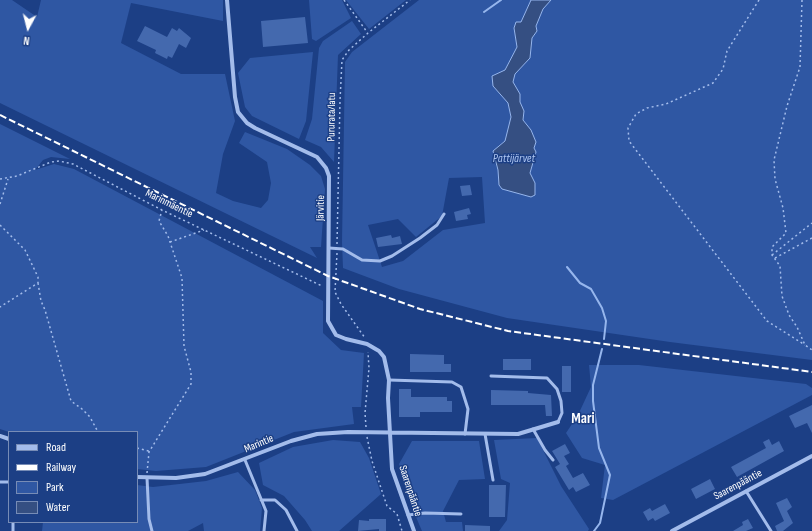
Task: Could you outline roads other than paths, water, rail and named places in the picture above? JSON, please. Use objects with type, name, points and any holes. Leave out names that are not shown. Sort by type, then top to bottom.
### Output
[{"type":"street","name":"Järvitie","points":[[227,0],[235,97],[238,112],[247,123],[254,128],[312,153],[326,168],[330,182],[328,321],[333,332],[346,339],[367,344],[379,351],[384,357],[389,380],[388,398],[390,433]]},
{"type":"street","name":"Marintie","points":[[138,477],[191,477],[219,470],[291,441],[332,432],[518,434],[558,422]]},
{"type":"street","name":"Saarenpääntie","points":[[390,433],[393,474],[414,531]]},
{"type":"street","name":"Saarenpääntie","points":[[672,531],[812,456]]},
{"type":"lane","points":[[329,248],[343,249],[362,260],[380,261],[392,256],[420,238],[437,225],[444,214]]},
{"type":"lane","points":[[491,376],[547,378],[557,389],[561,401],[562,413],[558,422]]},
{"type":"lane","points":[[389,380],[452,382],[461,387],[468,409],[465,434]]},
{"type":"lane","points":[[533,430],[553,460]]},
{"type":"lane","points":[[485,434],[492,480]]},
{"type":"lane","points":[[245,460],[266,511],[264,531]]},
{"type":"lane","points":[[147,478],[149,519],[152,531]]},
{"type":"lane","points":[[746,491],[771,531]]},
{"type":"lane","points":[[261,500],[275,500],[286,510],[297,531]]},
{"type":"lane","points":[[408,515],[425,513],[461,514]]},
{"type":"water","name":"Pattijärvet","points":[[531,0],[551,0],[543,9],[536,26],[537,31],[532,38],[530,58],[515,74],[513,82],[520,94],[520,102],[524,111],[523,120],[531,130],[536,142],[534,148],[536,152],[530,173],[535,183],[535,195],[531,197],[502,189],[499,185],[498,170],[493,151],[505,141],[511,117],[508,103],[493,86],[492,76],[505,70],[517,47],[514,28],[516,22],[521,22]]},
{"type":"waterway","points":[[484,12],[501,0]]},
{"type":"waterway","points":[[567,267],[580,283],[591,289],[602,308],[606,321],[604,339]]},
{"type":"waterway","points":[[594,531],[600,523],[610,475],[599,448],[593,401],[593,385],[602,349]]},
{"type":"railway","points":[[0,115],[328,276],[420,309],[508,331],[812,372]]},
{"type":"district","name":"Mari","points":[[583,419]]}]
